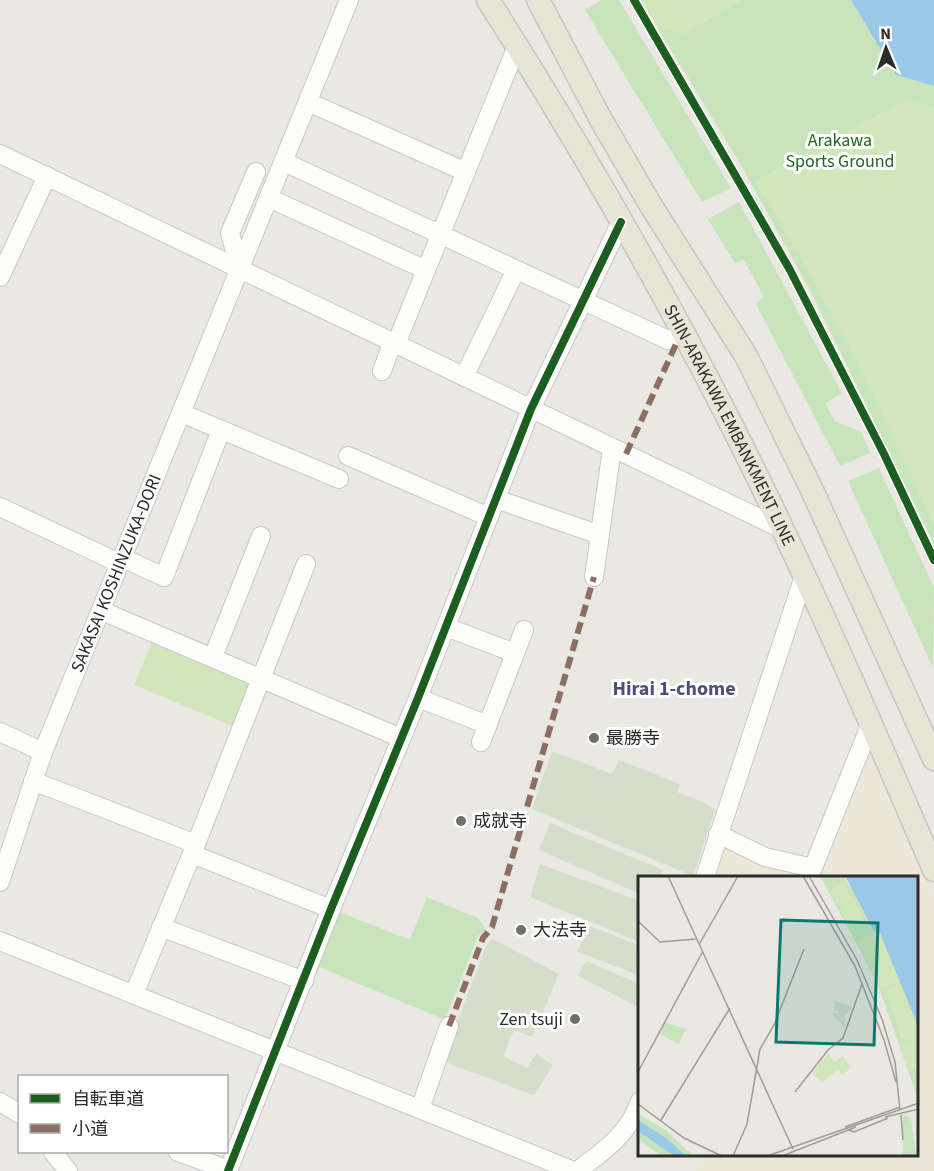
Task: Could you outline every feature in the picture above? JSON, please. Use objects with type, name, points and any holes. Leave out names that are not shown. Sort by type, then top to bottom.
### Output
[{"type":"main road","name":"SHIN-ARAKAWA EMBANKMENT LINE","points":[[488,0],[621,222],[685,335],[783,530],[871,723],[934,870]]},
{"type":"main road","points":[[538,0],[600,118],[644,195],[746,356],[812,490],[934,759]]},
{"type":"street","name":"SAKASAI KOSHINZUKA-DORI","points":[[0,879],[43,752],[349,0]]},
{"type":"street","points":[[382,370],[390,349],[396,344],[517,46]]},
{"type":"street","points":[[308,102],[466,172]]},
{"type":"street","points":[[0,154],[783,530]]},
{"type":"street","points":[[284,162],[668,340],[685,335]]},
{"type":"street","points":[[239,267],[230,233],[256,172]]},
{"type":"street","points":[[0,277],[47,176]]},
{"type":"street","points":[[269,198],[426,270]]},
{"type":"street","points":[[181,1153],[229,1170],[531,409],[621,222]]},
{"type":"street","points":[[464,377],[516,270]]},
{"type":"street","points":[[181,413],[339,479]]},
{"type":"street","points":[[0,507],[164,577],[221,430]]},
{"type":"street","points":[[594,577],[612,448]]},
{"type":"street","points":[[348,456],[489,517]]},
{"type":"street","points":[[496,499],[600,535]]},
{"type":"street","points":[[213,657],[261,536]]},
{"type":"street","points":[[134,994],[194,849],[306,564]]},
{"type":"street","points":[[705,876],[804,576]]},
{"type":"street","points":[[102,611],[400,738]]},
{"type":"street","points":[[446,627],[515,653]]},
{"type":"street","points":[[481,742],[524,630]]},
{"type":"street","points":[[418,698],[488,725]]},
{"type":"street","points":[[718,834],[765,857],[813,868],[871,723]]},
{"type":"street","points":[[0,732],[43,752]]},
{"type":"street","points":[[33,780],[332,909]]},
{"type":"street","points":[[161,927],[303,981]]},
{"type":"street","points":[[0,941],[576,1171],[599,1155],[627,1130],[638,1105]]},
{"type":"street","points":[[420,1109],[449,1026]]},
{"type":"street","points":[[0,1102],[18,1113]]},
{"type":"street","points":[[54,1153],[68,1171]]},
{"type":"shaded area","points":[[866,746],[873,746],[934,894],[934,1171],[689,1171],[712,1156],[919,1156],[919,876],[816,876]]},
{"type":"shaded area","points":[[724,846],[816,876],[715,876]]},
{"type":"green space","points":[[602,0],[619,0],[731,188],[702,202],[585,10]]},
{"type":"green space","name":"Arakawa Sports Ground","points":[[641,0],[851,0],[896,75],[934,86],[934,544],[810,290],[742,167]]},
{"type":"green space","points":[[641,0],[743,0],[683,34],[657,26]]},
{"type":"green space","points":[[908,99],[934,107],[934,526],[850,350],[805,265],[755,181]]},
{"type":"green space","points":[[739,202],[842,393],[825,403],[835,421],[861,432],[871,453],[840,466],[760,312],[756,303],[764,297],[744,260],[735,263],[708,219]]},
{"type":"green space","points":[[879,468],[934,588],[933,668],[848,481]]},
{"type":"green space","points":[[154,637],[255,680],[235,727],[134,685]]},
{"type":"green space","points":[[552,751],[612,774],[619,760],[680,784],[677,792],[703,802],[715,810],[693,876],[532,809]]},
{"type":"green space","points":[[550,823],[663,870],[661,876],[638,876],[638,893],[539,850]]},
{"type":"green space","points":[[540,864],[638,900],[638,941],[530,897]]},
{"type":"green space","points":[[427,897],[478,918],[486,930],[478,936],[445,1020],[317,966],[337,911],[410,940]]},
{"type":"green space","points":[[590,926],[638,945],[638,975],[577,951]]},
{"type":"green space","points":[[493,939],[559,974],[532,1037],[514,1030],[503,1056],[527,1068],[536,1054],[553,1065],[534,1095],[442,1061],[487,944]]},
{"type":"green space","points":[[586,961],[638,983],[638,1007],[578,976]]},
{"type":"water","points":[[851,0],[934,0],[934,86],[896,75]]},
{"type":"marked path","points":[[626,454],[677,342]]},
{"type":"marked path","points":[[449,1026],[483,938],[492,927],[594,577]]},
{"type":"cycle path","points":[[634,0],[790,270],[884,454],[934,560]]},
{"type":"cycle path","points":[[228,1171],[531,409],[621,222]]},
{"type":"place","name":"最勝寺","points":[[594,738]]},
{"type":"place","name":"成就寺","points":[[461,821]]},
{"type":"place","name":"大法寺","points":[[521,930]]},
{"type":"place","name":"Zen tsuji","points":[[575,1019]]},
{"type":"district","name":"Hirai 1-chome","points":[[674,689]]}]
